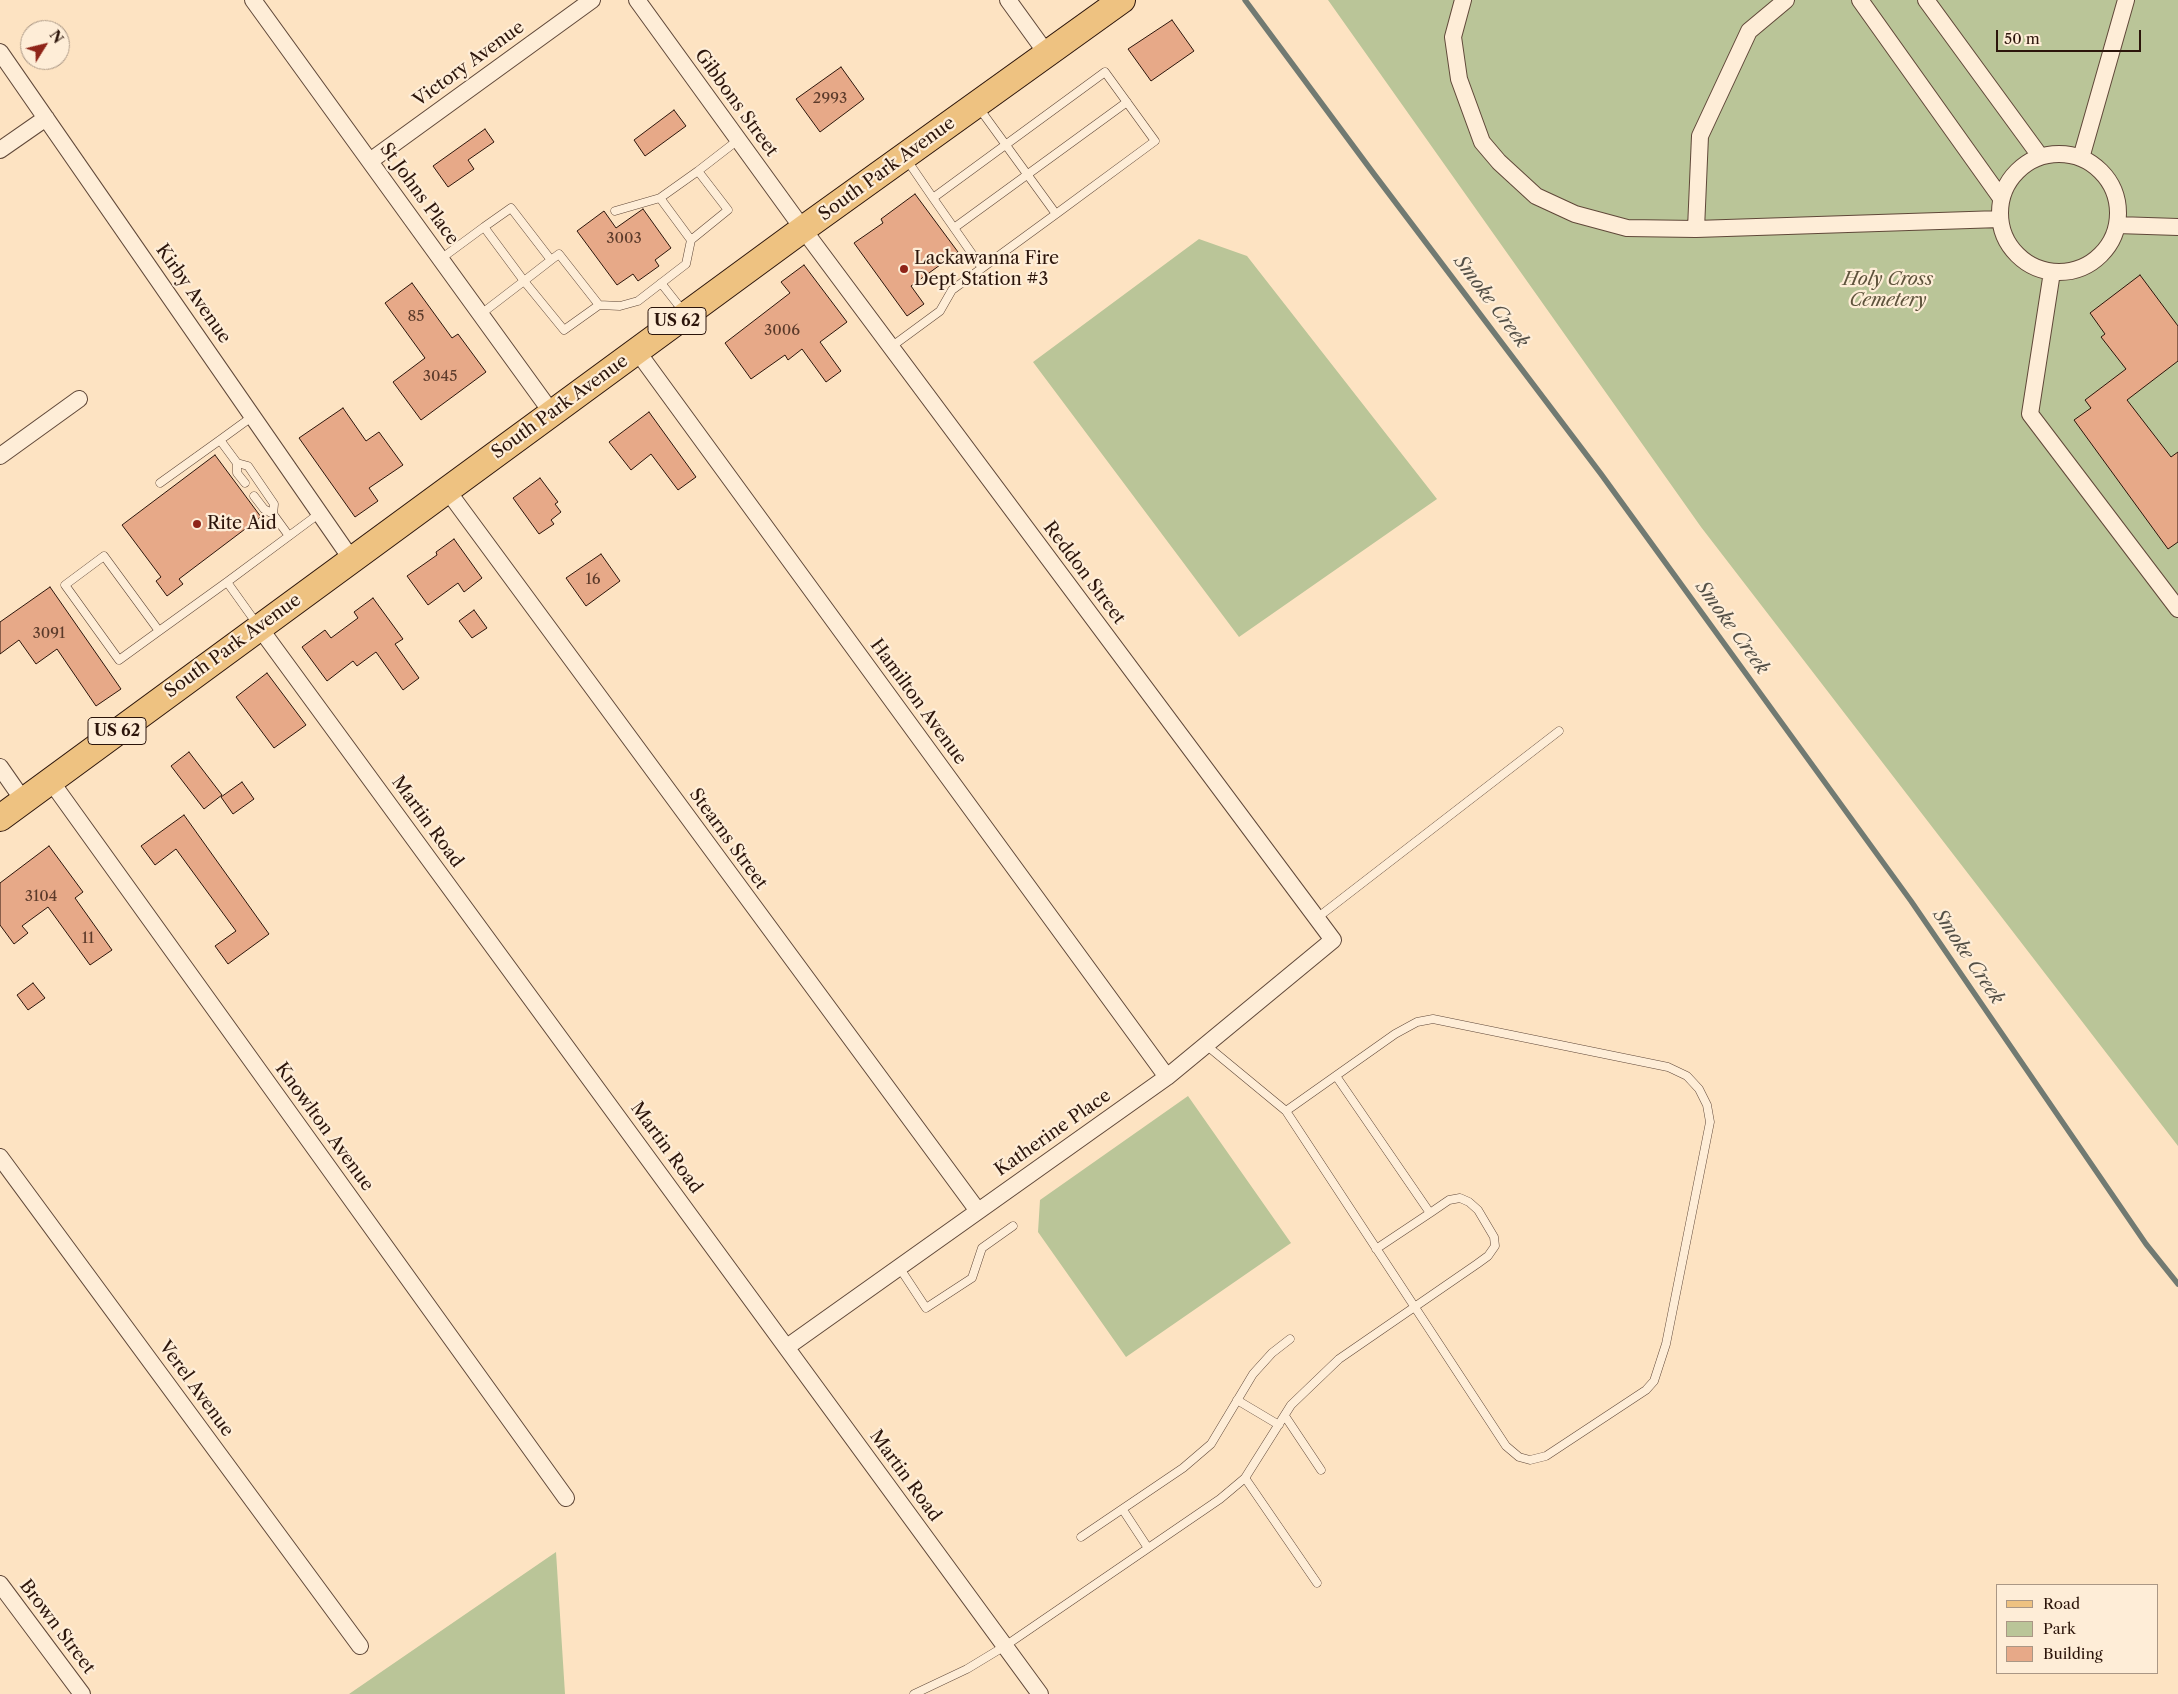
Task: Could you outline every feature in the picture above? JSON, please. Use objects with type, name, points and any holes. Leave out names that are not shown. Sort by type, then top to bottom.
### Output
[{"type":"main road","name":"South Park Avenue","points":[[0,818],[803,229],[1122,0]]},
{"type":"street","name":"St Johns Place","points":[[254,0],[552,413]]},
{"type":"street","name":"Victory Avenue","points":[[370,161],[592,0]]},
{"type":"street","name":"Gibbons Street","points":[[637,0],[803,229]]},
{"type":"street","points":[[1008,0],[1047,54]]},
{"type":"street","points":[[1463,0],[1453,37],[1460,79],[1482,142],[1499,162],[1536,196],[1575,214],[1626,228],[1696,229],[2000,219]]},
{"type":"street","points":[[1696,229],[1700,136],[1749,31],[1786,0]]},
{"type":"street","points":[[1860,0],[2002,198]]},
{"type":"street","points":[[1926,0],[2040,156]]},
{"type":"street","points":[[2081,158],[2126,0]]},
{"type":"street","name":"Kirby Avenue","points":[[0,52],[352,560]]},
{"type":"street","points":[[0,150],[46,118]]},
{"type":"street","points":[[2061,154],[2081,158],[2099,169],[2112,187],[2118,207],[2117,225],[2110,244],[2096,260],[2072,271],[2052,272],[2028,264],[2013,250],[2003,232],[2000,219],[2002,198],[2010,179],[2024,165],[2040,156],[2061,154]]},
{"type":"street","points":[[2117,225],[2178,228]]},
{"type":"street","name":"Reddon Street","points":[[803,229],[1333,940]]},
{"type":"street","points":[[2052,272],[2030,414],[2178,609]]},
{"type":"street","name":"Hamilton Avenue","points":[[637,351],[1167,1077]]},
{"type":"street","points":[[0,456],[79,398]]},
{"type":"street","name":"Stearns Street","points":[[447,490],[978,1212]]},
{"type":"street","name":"Martin Road","points":[[259,627],[1040,1694]]},
{"type":"street","points":[[0,767],[23,800]]},
{"type":"street","name":"Knowlton Avenue","points":[[50,780],[566,1498]]},
{"type":"street","name":"Katherine Place","points":[[787,1347],[1167,1077],[1333,940]]},
{"type":"street","name":"Verel Avenue","points":[[0,1156],[360,1646]]},
{"type":"street","name":"Brown Street","points":[[0,1584],[82,1694]]},
{"type":"lane","points":[[892,347],[940,312],[952,290],[1155,140],[1105,72],[933,198]]},
{"type":"lane","points":[[954,228],[1127,102]]},
{"type":"lane","points":[[976,105],[1056,214]]},
{"type":"lane","points":[[615,211],[660,198],[738,140]]},
{"type":"lane","points":[[904,157],[982,268]]},
{"type":"lane","points":[[484,228],[564,330],[598,305],[620,306],[638,301],[686,264],[691,240],[728,210],[698,171]]},
{"type":"lane","points":[[660,198],[691,240]]},
{"type":"lane","points":[[442,258],[511,208],[551,260]]},
{"type":"lane","points":[[481,314],[559,254],[598,305]]},
{"type":"lane","points":[[661,283],[686,315]]},
{"type":"lane","points":[[160,483],[253,416]]},
{"type":"lane","points":[[220,440],[236,463],[237,473],[245,483]]},
{"type":"lane","points":[[236,463],[248,466],[274,504],[273,514]]},
{"type":"lane","points":[[254,496],[264,509],[273,514],[289,536]]},
{"type":"lane","points":[[159,631],[104,556],[65,584],[119,660],[227,582],[320,513]]},
{"type":"lane","points":[[227,582],[259,627]]},
{"type":"lane","points":[[1317,918],[1559,731]]},
{"type":"lane","points":[[1206,1045],[1286,1111],[1506,1446],[1519,1457],[1530,1460],[1546,1456],[1646,1390],[1654,1381],[1660,1368],[1666,1344],[1710,1122],[1707,1105],[1699,1090],[1686,1076],[1668,1068],[1433,1019],[1417,1022],[1395,1034],[1286,1111]]},
{"type":"lane","points":[[1336,1076],[1430,1213]]},
{"type":"lane","points":[[914,1694],[967,1669],[1005,1646],[1220,1499],[1245,1478],[1291,1405],[1339,1359],[1488,1256],[1495,1246],[1494,1237],[1478,1210],[1469,1202],[1460,1198],[1449,1200],[1376,1249]]},
{"type":"lane","points":[[899,1267],[926,1308],[972,1278],[982,1248],[1013,1226]]},
{"type":"lane","points":[[1081,1537],[1183,1468],[1211,1444],[1253,1374],[1272,1353],[1290,1339]]},
{"type":"lane","points":[[1237,1400],[1279,1425]]},
{"type":"lane","points":[[1284,1416],[1321,1470]]},
{"type":"lane","points":[[1245,1478],[1317,1583]]},
{"type":"lane","points":[[1123,1510],[1148,1548]]},
{"type":"green space","name":"Holy Cross Cemetery","points":[[1328,0],[2178,0],[2178,1146],[1701,527]]},
{"type":"green space","points":[[1199,239],[1247,256],[1437,499],[1239,637],[1033,362]]},
{"type":"green space","points":[[1188,1096],[1291,1243],[1126,1357],[1038,1232],[1040,1200]]},
{"type":"green space","points":[[556,1552],[565,1694],[349,1694]]},
{"type":"building","points":[[1172,20],[1194,51],[1151,81],[1128,49]]},
{"type":"building","points":[[841,67],[864,99],[820,132],[796,99]]},
{"type":"building","points":[[674,110],[686,126],[645,156],[634,140]]},
{"type":"building","points":[[485,129],[494,142],[468,160],[474,169],[448,187],[433,166]]},
{"type":"building","name":"Lackawanna Fire Dept Station #3","points":[[915,194],[958,252],[911,286],[924,304],[907,316],[854,243],[883,223],[881,219]]},
{"type":"building","points":[[643,209],[671,248],[655,260],[659,266],[638,281],[633,274],[617,285],[577,231],[604,211],[616,228]]},
{"type":"building","points":[[804,265],[847,322],[820,342],[841,371],[826,382],[802,349],[788,360],[785,355],[751,379],[725,343],[790,293],[781,282]]},
{"type":"building","points":[[2140,275],[2178,326],[2178,361],[2127,400],[2171,457],[2178,452],[2178,542],[2168,549],[2074,420],[2091,408],[2085,400],[2126,369],[2101,337],[2105,334],[2090,313]]},
{"type":"building","points":[[412,283],[452,338],[458,334],[486,372],[421,420],[393,382],[425,358],[385,303]]},
{"type":"building","points":[[343,408],[366,441],[379,432],[403,465],[369,488],[378,501],[355,517],[299,438]]},
{"type":"building","points":[[649,412],[696,477],[678,490],[651,454],[631,470],[609,442]]},
{"type":"building","points":[[215,455],[261,517],[179,579],[183,584],[167,596],[156,581],[161,577],[122,525]]},
{"type":"building","points":[[540,478],[558,502],[555,504],[561,512],[551,520],[554,524],[539,534],[513,498]]},
{"type":"building","points":[[454,539],[482,578],[464,592],[458,583],[428,605],[407,576],[437,555],[436,552]]},
{"type":"building","points":[[601,554],[620,581],[586,606],[566,578]]},
{"type":"building","points":[[50,587],[121,689],[96,706],[57,649],[36,664],[19,640],[0,654],[0,622]]},
{"type":"building","points":[[373,598],[403,639],[395,644],[419,678],[403,690],[376,652],[357,666],[353,661],[327,681],[302,647],[325,630],[331,638],[358,618],[354,612]]},
{"type":"building","points":[[474,610],[487,628],[472,638],[459,621]]},
{"type":"building","points":[[267,673],[306,725],[274,748],[236,697]]},
{"type":"building","points":[[189,752],[222,795],[204,809],[171,766]]},
{"type":"building","points":[[242,782],[254,799],[233,814],[221,797]]},
{"type":"building","points":[[184,815],[269,934],[228,964],[215,946],[236,931],[176,849],[155,865],[141,846]]},
{"type":"building","points":[[49,846],[83,892],[75,898],[112,950],[90,965],[48,907],[22,926],[28,933],[14,944],[0,925],[0,883]]},
{"type":"building","points":[[33,983],[45,998],[28,1010],[17,995]]},
{"type":"waterway","name":"Smoke Creek","points":[[1245,0],[1601,474],[1911,901],[2146,1244],[2178,1284]]},
{"type":"place","name":"Lackawanna Fire Dept Station #3","points":[[904,269]]},
{"type":"place","name":"Rite Aid","points":[[197,524]]}]
